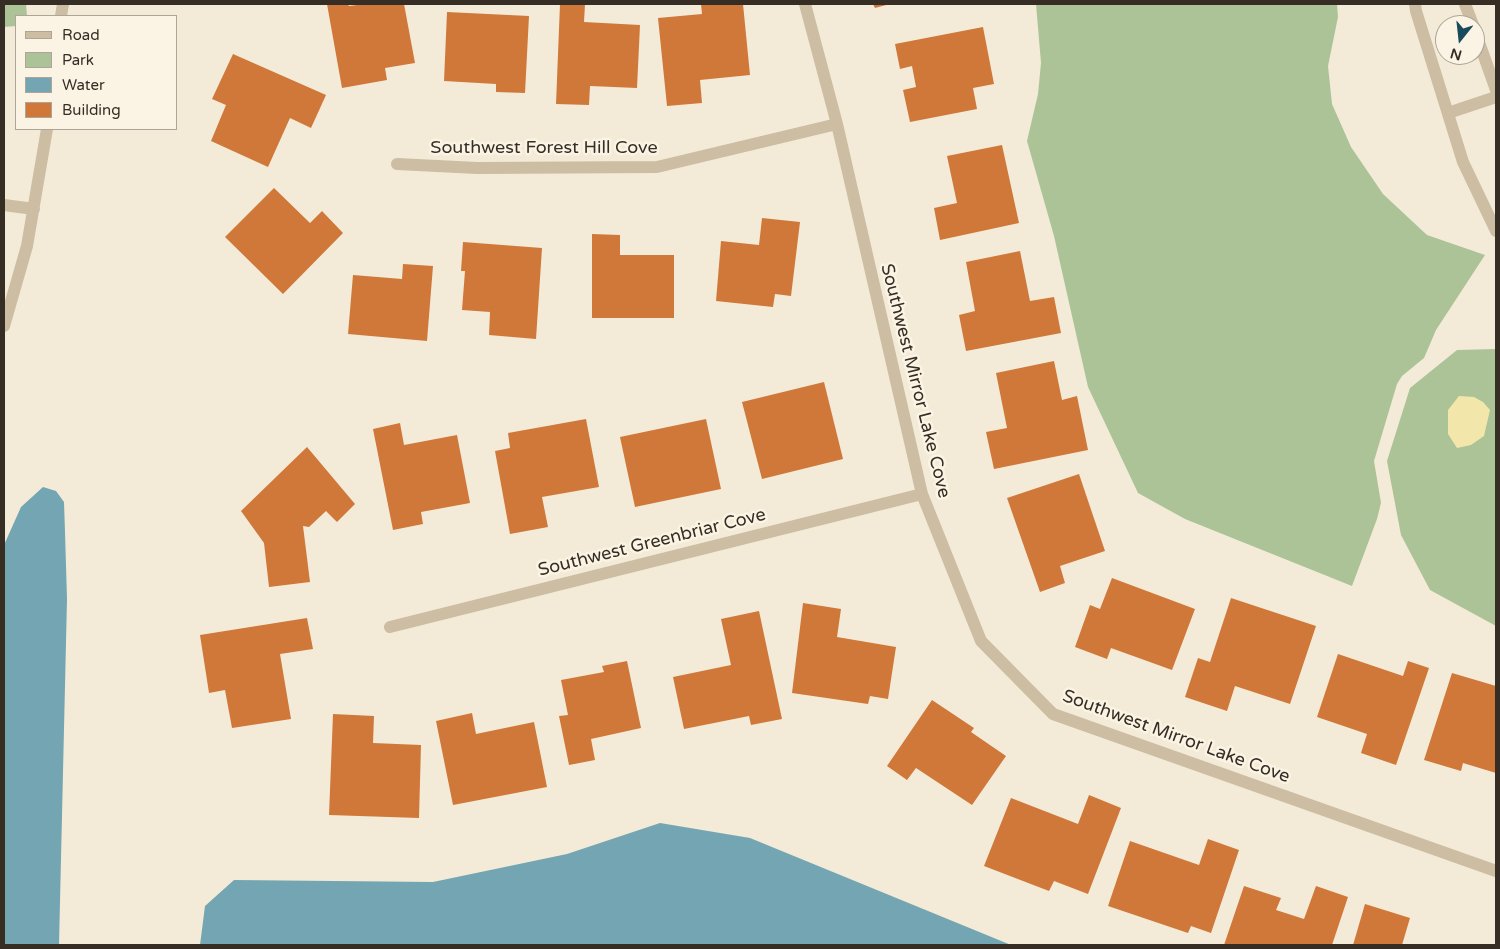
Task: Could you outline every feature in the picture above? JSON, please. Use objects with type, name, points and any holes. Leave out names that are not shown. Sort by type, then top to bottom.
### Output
[{"type":"street","name":"Southwest Mirror Lake Cove","points":[[805,4],[837,124],[922,494],[981,641],[1053,714],[1496,871]]},
{"type":"street","points":[[1415,4],[1463,162],[1496,232]]},
{"type":"street","points":[[1485,59],[1496,90]]},
{"type":"street","points":[[1448,113],[1496,97]]},
{"type":"street","name":"Southwest Forest Hill Cove","points":[[397,164],[476,168],[657,167],[837,124]]},
{"type":"street","points":[[4,326],[27,246],[47,130]]},
{"type":"street","points":[[4,205],[34,209]]},
{"type":"street","name":"Southwest Greenbriar Cove","points":[[390,626],[922,494]]},
{"type":"green space","points":[[4,4],[26,4],[27,15],[15,15],[15,26],[4,27]]},
{"type":"green space","points":[[1036,4],[1337,4],[1338,17],[1328,66],[1332,104],[1351,147],[1383,194],[1427,235],[1485,255],[1436,330],[1424,358],[1402,376],[1397,384],[1374,461],[1381,503],[1377,519],[1352,586],[1185,519],[1138,493],[1088,387],[1054,236],[1027,141],[1038,94],[1041,63]]},
{"type":"green space","points":[[1496,349],[1496,626],[1430,590],[1401,535],[1387,461],[1410,388],[1457,350]]},
{"type":"sand","points":[[1459,396],[1474,397],[1483,402],[1490,410],[1484,436],[1471,445],[1457,448],[1448,434],[1448,410]]},
{"type":"water","points":[[43,487],[56,491],[64,502],[67,599],[59,945],[4,945],[4,545],[21,507]]},
{"type":"water","points":[[660,823],[750,838],[1011,945],[200,945],[205,906],[234,880],[433,882],[567,854]]},
{"type":"building","points":[[327,4],[348,4],[349,6],[404,4],[415,63],[385,68],[387,80],[342,88]]},
{"type":"building","points":[[560,4],[585,4],[584,22],[640,25],[637,88],[590,86],[589,105],[556,104]]},
{"type":"building","points":[[701,4],[743,4],[750,75],[700,80],[702,103],[667,106],[658,18],[702,14]]},
{"type":"building","points":[[873,4],[890,4],[875,8]]},
{"type":"building","points":[[447,12],[529,16],[525,93],[496,92],[496,84],[444,81]]},
{"type":"building","points":[[983,27],[994,84],[973,88],[977,109],[910,122],[903,90],[916,87],[912,66],[900,69],[895,44]]},
{"type":"building","points":[[233,54],[326,95],[311,128],[290,118],[268,167],[211,141],[226,105],[212,99]]},
{"type":"building","points":[[1002,145],[1019,223],[940,240],[934,208],[957,203],[947,156]]},
{"type":"building","points":[[274,188],[310,223],[322,211],[343,233],[283,294],[225,237]]},
{"type":"building","points":[[762,218],[800,222],[791,296],[775,294],[773,307],[716,301],[721,241],[759,245]]},
{"type":"building","points":[[592,234],[620,235],[620,255],[674,255],[674,318],[592,318]]},
{"type":"building","points":[[463,242],[542,248],[536,339],[489,335],[490,312],[462,310],[465,271],[461,271]]},
{"type":"building","points":[[1020,251],[1030,301],[1054,297],[1061,333],[966,351],[959,315],[975,311],[966,262]]},
{"type":"building","points":[[403,264],[433,266],[427,341],[348,334],[353,275],[402,279]]},
{"type":"building","points":[[1054,361],[1062,400],[1077,396],[1088,450],[994,469],[986,432],[1007,428],[996,373]]},
{"type":"building","points":[[824,382],[843,459],[762,479],[742,402]]},
{"type":"building","points":[[586,419],[599,487],[542,497],[548,527],[510,534],[495,451],[510,448],[508,433]]},
{"type":"building","points":[[706,419],[721,489],[635,507],[620,437]]},
{"type":"building","points":[[400,423],[404,445],[457,435],[470,503],[421,512],[423,524],[393,530],[373,429]]},
{"type":"building","points":[[307,447],[355,504],[337,522],[326,511],[309,527],[303,526],[310,582],[269,587],[264,543],[241,511]]},
{"type":"building","points":[[1079,474],[1105,551],[1060,566],[1065,583],[1040,592],[1007,498]]},
{"type":"building","points":[[1112,578],[1195,609],[1172,670],[1111,648],[1107,659],[1075,647],[1090,605],[1100,609]]},
{"type":"building","points":[[1231,598],[1316,626],[1290,704],[1235,686],[1227,711],[1185,697],[1198,658],[1210,662]]},
{"type":"building","points":[[803,603],[841,609],[837,637],[896,647],[888,699],[870,696],[868,704],[792,693]]},
{"type":"building","points":[[759,611],[782,719],[751,725],[749,716],[684,729],[673,677],[731,665],[721,619]]},
{"type":"building","points":[[307,618],[313,649],[280,654],[291,719],[232,728],[225,690],[209,693],[200,635]]},
{"type":"building","points":[[1338,654],[1403,676],[1408,661],[1429,668],[1396,765],[1361,753],[1367,734],[1317,717]]},
{"type":"building","points":[[627,661],[641,728],[591,739],[595,760],[569,765],[559,716],[568,715],[561,680],[604,672],[602,666]]},
{"type":"building","points":[[1452,673],[1496,686],[1496,773],[1463,763],[1461,771],[1424,760]]},
{"type":"building","points":[[932,700],[974,728],[971,732],[1006,756],[972,805],[916,768],[907,780],[887,766]]},
{"type":"building","points":[[472,713],[476,734],[534,722],[547,787],[453,805],[436,721]]},
{"type":"building","points":[[333,714],[374,716],[373,743],[421,745],[419,818],[329,815]]},
{"type":"building","points":[[1089,795],[1121,808],[1088,894],[1054,881],[1049,891],[984,866],[1011,798],[1078,824]]},
{"type":"building","points":[[1208,839],[1239,850],[1211,933],[1191,926],[1188,933],[1108,906],[1130,841],[1199,865]]},
{"type":"building","points":[[1244,886],[1281,898],[1276,910],[1304,919],[1316,886],[1348,897],[1332,945],[1224,945]]},
{"type":"building","points":[[1365,904],[1410,918],[1402,945],[1353,945]]}]
